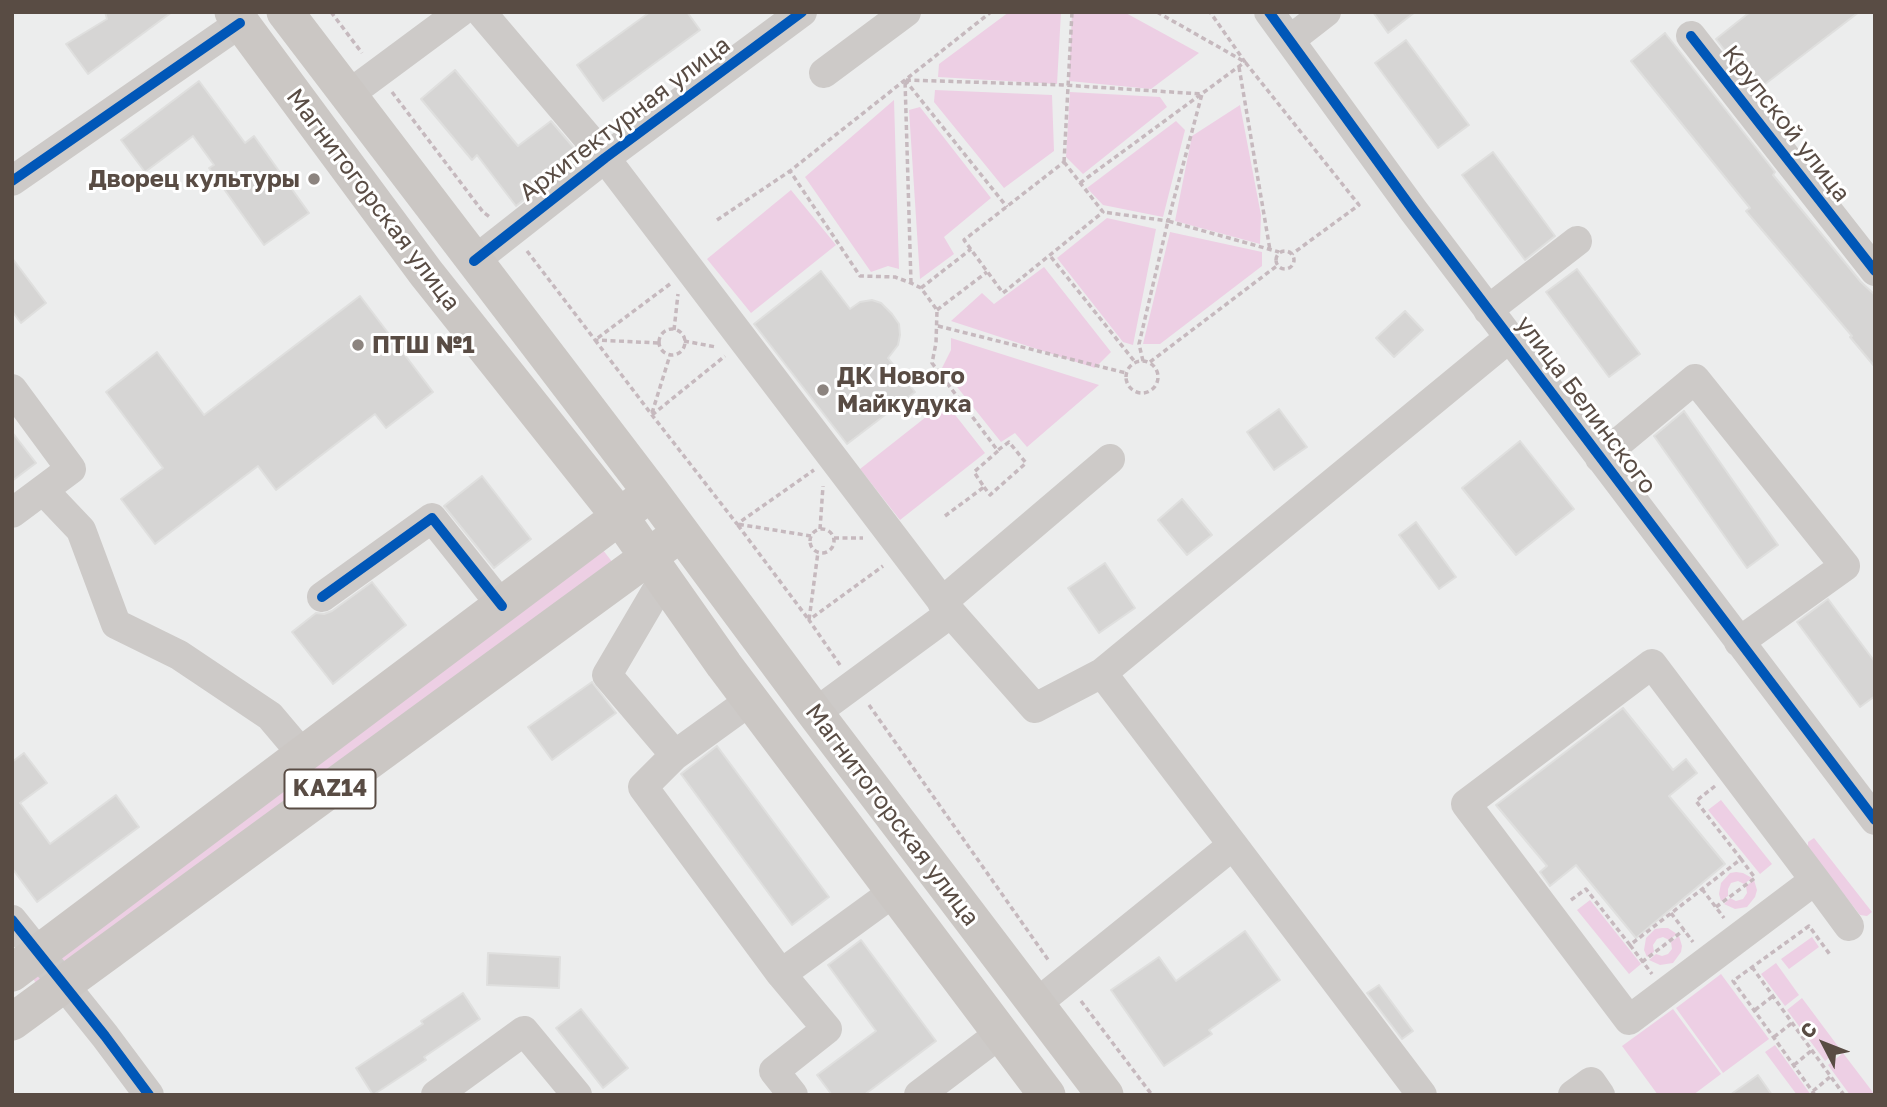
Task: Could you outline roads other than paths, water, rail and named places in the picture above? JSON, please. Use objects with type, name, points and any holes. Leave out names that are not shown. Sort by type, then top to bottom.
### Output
[{"type":"main road","name":"Магнитогорская улица","points":[[285,12],[652,492],[680,534],[1105,1095]]},
{"type":"main road","name":"Магнитогорская улица","points":[[237,17],[426,273],[620,517],[751,700],[1047,1095]]},
{"type":"main road","points":[[620,517],[652,492]]},
{"type":"main road","name":"KAZ14","points":[[26,963],[620,517]]},
{"type":"main road","points":[[657,567],[680,534]]},
{"type":"main road","name":"KAZ14","points":[[12,1022],[657,567]]},
{"type":"street","points":[[348,95],[460,12]]},
{"type":"street","points":[[481,12],[605,158],[946,608],[1035,708],[1101,673],[1509,338]]},
{"type":"street","name":"Архитектурная улица","points":[[474,261],[605,158],[802,12]]},
{"type":"street","points":[[824,73],[906,12]]},
{"type":"street","name":"улица Белинского","points":[[1269,12],[1488,310],[1875,820]]},
{"type":"street","points":[[1290,40],[1326,12]]},
{"type":"street","points":[[12,181],[237,17]]},
{"type":"street","name":"Крупской улица","points":[[1690,36],[1875,271]]},
{"type":"street","points":[[1488,310],[1577,241]]},
{"type":"street","points":[[1600,458],[1695,379],[1845,566],[1739,642]]},
{"type":"street","points":[[12,389],[71,468],[12,513]]},
{"type":"street","points":[[815,713],[946,608],[1110,459]]},
{"type":"street","points":[[43,490],[81,530],[116,624],[179,655],[270,716],[303,755]]},
{"type":"street","points":[[323,597],[432,518],[502,606]]},
{"type":"street","points":[[657,567],[607,675],[675,755]]},
{"type":"street","points":[[1815,880],[1629,1020],[1466,804],[1652,664],[1734,772],[1815,880],[1849,926]]},
{"type":"street","points":[[1101,673],[1422,1095]]},
{"type":"street","points":[[751,700],[675,755],[643,787],[781,974],[827,1029],[774,1071],[793,1095]]},
{"type":"street","points":[[1027,992],[1066,980],[1233,845]]},
{"type":"street","points":[[781,974],[895,891]]},
{"type":"street","points":[[12,920],[26,963],[63,984],[106,1036],[149,1095]]},
{"type":"street","points":[[436,1095],[524,1031],[577,1095]]},
{"type":"street","points":[[919,1095],[1002,1032]]},
{"type":"street","points":[[1573,1095],[1591,1082],[1600,1095]]},
{"type":"place","name":"Дворец культуры","points":[[314,179]]},
{"type":"place","name":"ПТШ №1","points":[[358,345]]},
{"type":"place","name":"ДК Нового Майкудука","points":[[823,390]]}]
